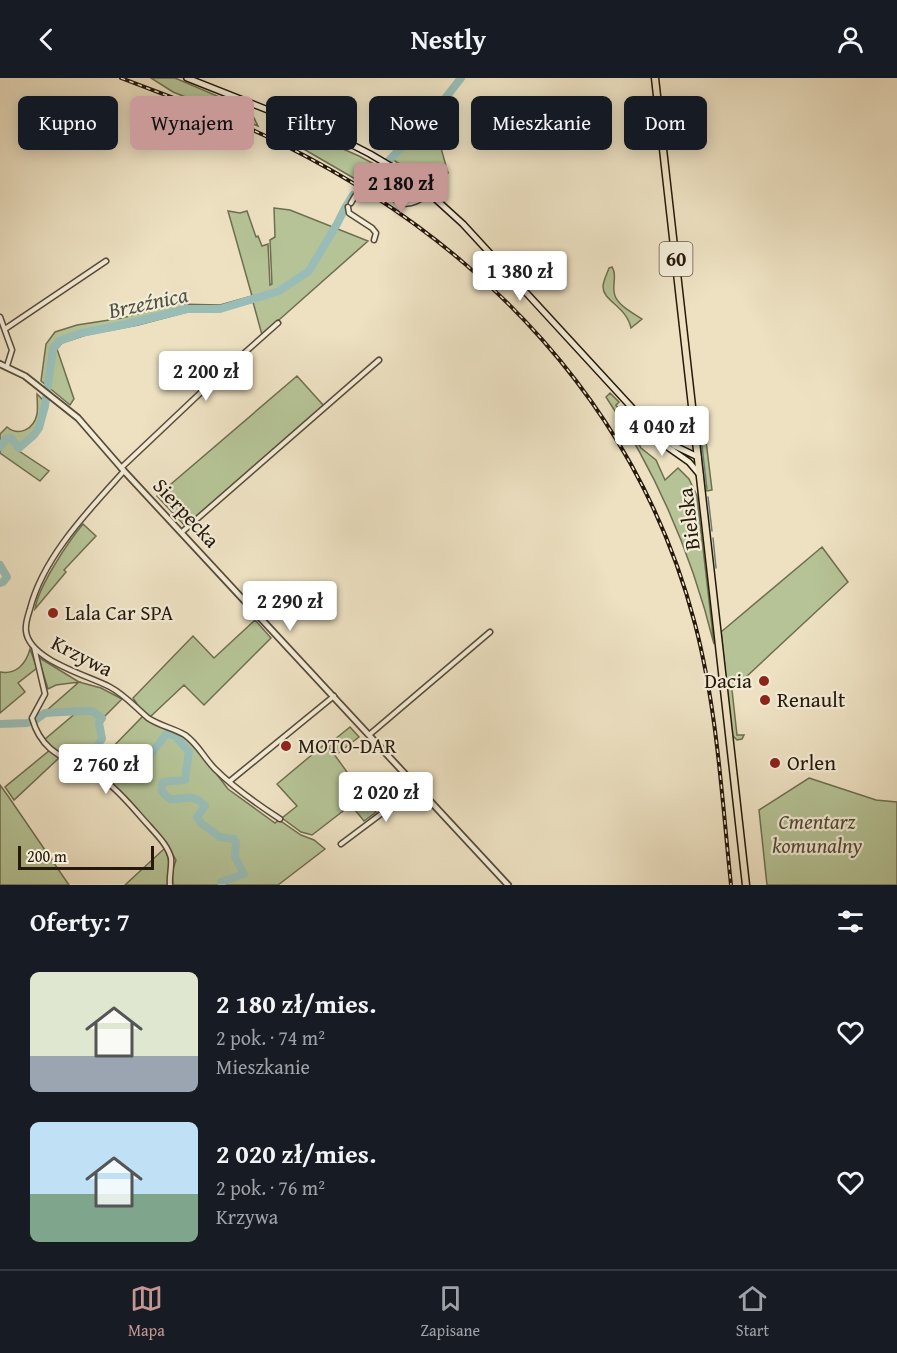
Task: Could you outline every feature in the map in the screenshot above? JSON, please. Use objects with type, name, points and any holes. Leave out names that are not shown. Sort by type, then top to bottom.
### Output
[{"type":"main road","points":[[187,78],[339,138],[380,159],[429,194],[463,224],[654,429],[669,448],[689,462],[700,476]]},
{"type":"main road","name":"Bielska","points":[[655,78],[746,885]]},
{"type":"main road","points":[[654,429],[675,446],[698,458]]},
{"type":"main road","points":[[685,450],[693,446],[696,439]]},
{"type":"main road","points":[[689,462],[698,458]]},
{"type":"street","points":[[362,186],[366,183],[372,184],[406,205],[417,202],[429,194]]},
{"type":"street","points":[[355,196],[349,213],[372,228],[376,233],[374,240]]},
{"type":"street","points":[[5,328],[106,261]]},
{"type":"street","points":[[0,317],[12,350],[7,366]]},
{"type":"street","name":"Krzywa","points":[[278,323],[205,388],[122,470],[79,522],[41,580],[32,599],[26,624],[27,634],[34,647],[63,668],[109,686],[132,702],[150,719],[185,735],[229,782],[279,819]]},
{"type":"street","points":[[182,532],[379,360]]},
{"type":"street","name":"Sierpecka","points":[[0,364],[36,385],[86,427],[122,470],[508,885]]},
{"type":"street","points":[[369,735],[490,632]]},
{"type":"street","points":[[34,647],[45,694],[32,718],[37,734],[44,744],[66,760],[110,784],[162,841],[171,859],[170,885]]},
{"type":"street","points":[[229,782],[334,696]]},
{"type":"street","points":[[341,844],[418,787]]},
{"type":"green space","points":[[151,78],[175,78],[217,96],[183,96]]},
{"type":"green space","points":[[305,150],[345,150],[376,165],[357,180]]},
{"type":"green space","points":[[400,150],[442,150],[448,173],[433,186],[392,159]]},
{"type":"green space","points":[[274,208],[290,210],[368,241],[262,335],[253,302],[225,310],[187,312],[86,335],[62,343],[57,349],[74,399],[70,405],[41,381],[46,344],[55,332],[77,325],[122,318],[175,304],[220,305],[252,296],[228,211],[240,213],[247,211],[256,237],[258,236],[262,246],[268,244],[270,285],[272,284],[270,240],[275,237]]},
{"type":"green space","points":[[612,267],[617,300],[642,319],[631,328],[625,314],[604,292],[604,280],[609,268]]},
{"type":"green space","points":[[297,376],[324,406],[185,526],[157,496]]},
{"type":"green space","points":[[610,393],[619,402],[616,405],[641,448],[656,460],[665,480],[678,468],[689,479],[697,496],[714,644],[684,547],[657,485],[606,397]]},
{"type":"green space","points":[[37,394],[44,401],[38,427],[17,448],[11,438],[6,437],[0,445],[0,434],[7,427],[21,431],[33,424],[37,414]]},
{"type":"green space","points":[[702,408],[712,490],[707,491],[696,409]]},
{"type":"green space","points":[[10,439],[16,449],[49,471],[40,481],[0,453],[3,444]]},
{"type":"green space","points":[[83,524],[96,536],[64,570],[66,572],[35,609],[48,577]]},
{"type":"green space","points":[[822,547],[848,582],[732,690],[737,735],[744,735],[742,739],[737,740],[732,735],[721,632]]},
{"type":"green space","points":[[255,620],[271,638],[204,705],[184,685],[150,717],[139,707],[133,698],[193,636],[214,658]]},
{"type":"green space","points":[[30,649],[37,668],[18,683],[25,692],[0,713],[0,672],[11,672],[20,667]]},
{"type":"green space","points":[[38,657],[79,682],[56,685],[48,689]]},
{"type":"green space","points":[[79,682],[101,688],[122,699],[103,718],[92,710],[46,711]]},
{"type":"green space","points":[[77,712],[92,712],[100,718],[98,723],[100,739],[93,751],[120,770],[140,764],[152,754],[166,736],[177,738],[188,752],[185,780],[163,781],[160,788],[162,795],[174,801],[193,799],[200,802],[203,805],[197,817],[198,820],[220,839],[234,840],[234,858],[244,874],[221,880],[219,882],[221,885],[173,885],[172,872],[176,860],[148,822],[107,779],[63,755],[44,740]]},
{"type":"green space","points":[[143,716],[183,736],[195,746],[228,789],[275,823],[279,820],[325,849],[278,885],[222,885],[222,881],[246,875],[236,856],[234,839],[221,837],[202,823],[198,817],[204,811],[205,804],[197,798],[171,799],[162,788],[166,782],[187,780],[190,750],[185,743],[176,736],[165,733],[147,755],[123,768],[104,756]]},
{"type":"green space","points":[[350,727],[359,737],[337,754],[329,744]]},
{"type":"green space","points":[[326,743],[376,812],[364,821],[351,805],[312,835],[301,832],[282,818],[297,806],[277,784]]},
{"type":"green space","points":[[50,750],[60,757],[14,800],[5,787]]},
{"type":"green space","name":"Cmentarz komunalny","points":[[809,778],[876,800],[897,802],[897,885],[767,885],[759,810]]},
{"type":"green space","points":[[0,785],[8,796],[69,885],[0,885]]},
{"type":"green space","points":[[165,848],[170,865],[169,885],[125,885]]},
{"type":"waterway","name":"Brzeźnica","points":[[359,185],[384,166],[440,105],[461,78]]},
{"type":"waterway","name":"Brzeźnica","points":[[348,203],[353,195]]},
{"type":"waterway","name":"Brzeźnica","points":[[0,447],[6,439],[11,438],[19,448],[39,428],[45,406],[53,349],[59,341],[81,333],[187,309],[220,309],[279,291],[309,271],[346,206]]},
{"type":"waterway","points":[[698,412],[707,489]]},
{"type":"waterway","points":[[708,497],[712,531]]},
{"type":"waterway","points":[[713,538],[716,568]]},
{"type":"waterway","name":"Brzeźnica","points":[[0,565],[7,577],[0,583]]},
{"type":"waterway","name":"Brzeźnica","points":[[0,724],[27,723],[45,713],[92,711],[102,718],[99,723],[102,739],[94,750],[120,769],[140,763],[166,734],[174,735],[189,751],[185,780],[163,782],[162,790],[170,799],[196,799],[205,806],[197,817],[202,824],[220,837],[234,839],[235,857],[244,874],[221,882],[222,885]]},
{"type":"tunnel","points":[[355,196],[362,186]]},
{"type":"railway","points":[[121,78],[223,117],[284,145],[356,185],[424,231],[486,283],[542,340],[592,403],[635,471],[669,545],[695,624],[714,721],[731,885]]},
{"type":"place","name":"Lala Car SPA","points":[[53,613]]},
{"type":"place","name":"Dacia","points":[[764,681]]},
{"type":"place","name":"Renault","points":[[765,700]]},
{"type":"place","name":"MOTO-DAR","points":[[286,746]]},
{"type":"place","name":"Orlen","points":[[775,763]]}]
